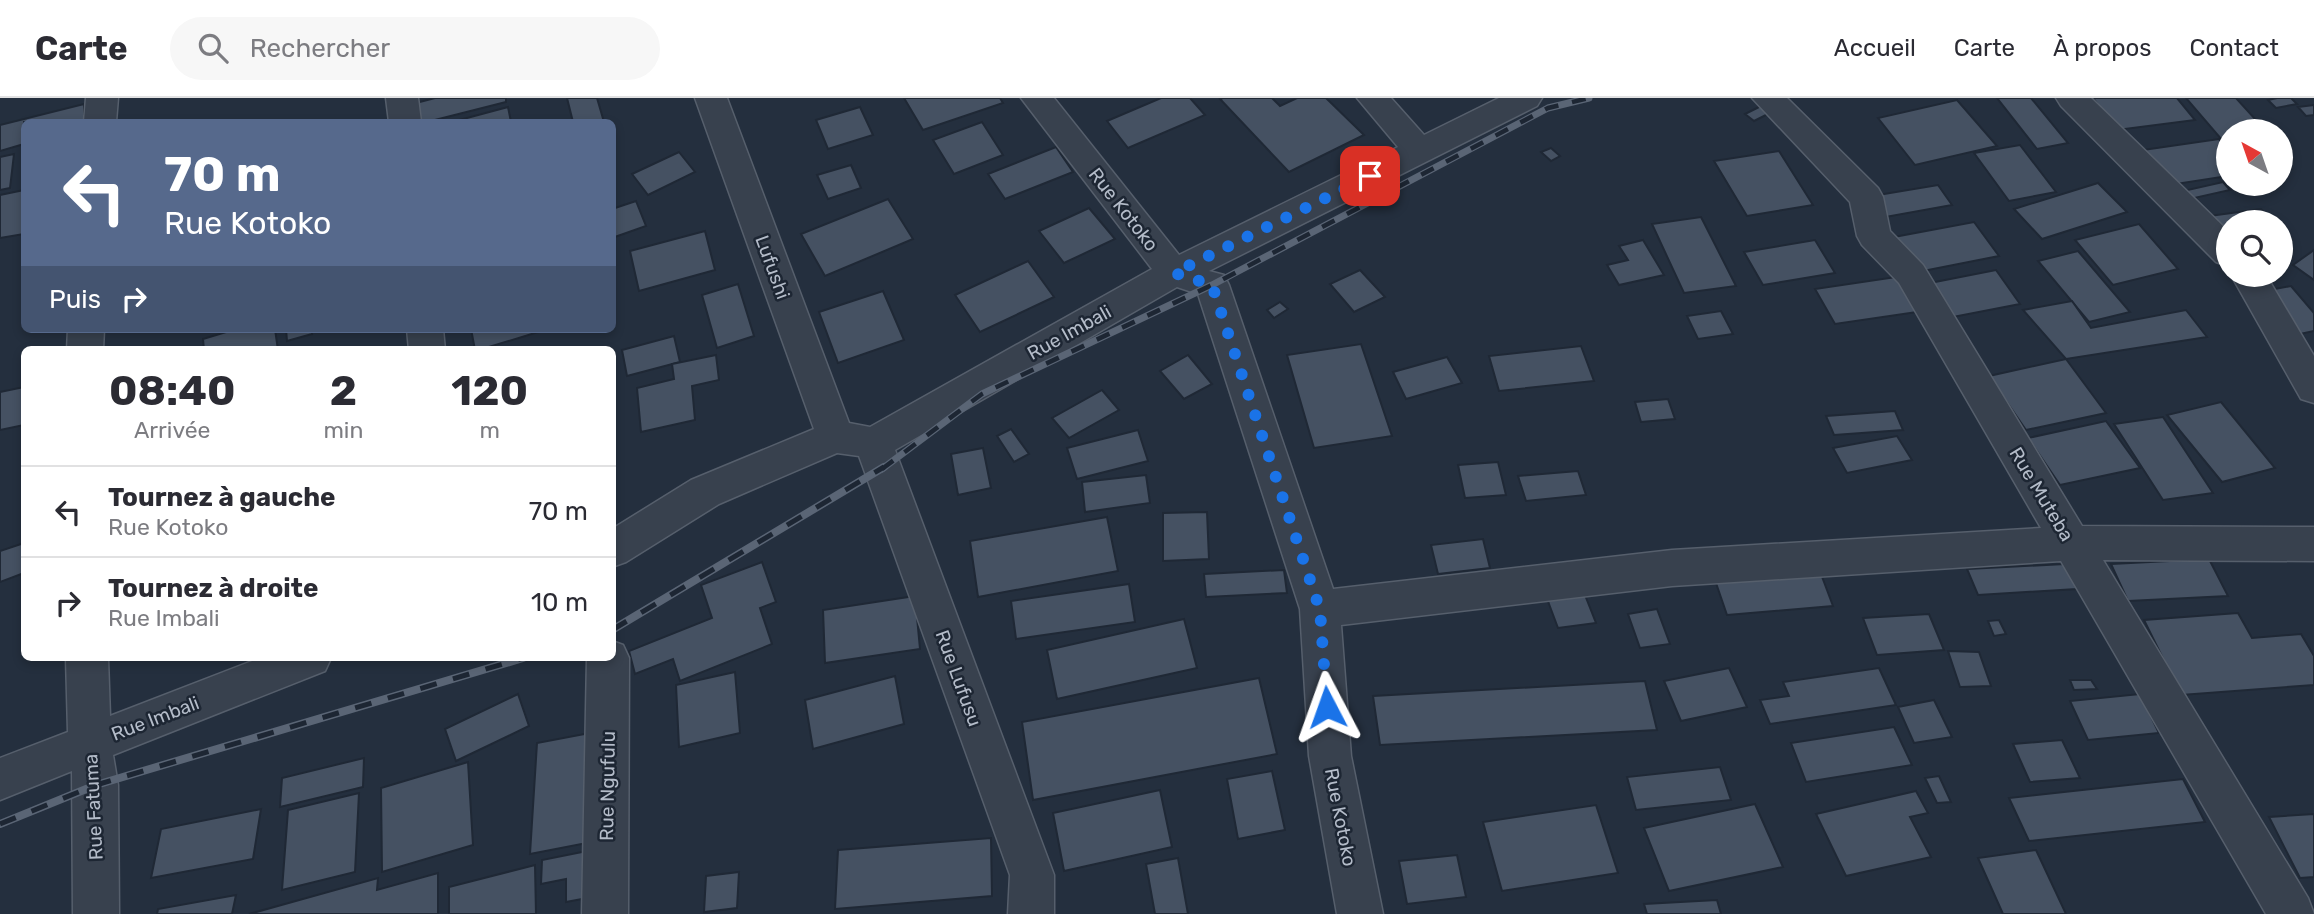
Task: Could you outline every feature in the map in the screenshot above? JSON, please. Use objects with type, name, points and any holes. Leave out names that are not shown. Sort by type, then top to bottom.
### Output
[{"type":"street","points":[[100,119],[102,98]]},
{"type":"street","points":[[402,98],[405,119]]},
{"type":"street","name":"Lufushi","points":[[711,98],[854,440]]},
{"type":"street","name":"Rue Kotoko","points":[[1037,98],[1174,273],[1212,285],[1320,610],[1330,756],[1360,914]]},
{"type":"street","points":[[1373,98],[1420,151]]},
{"type":"street","name":"Rue Imbali","points":[[616,548],[705,492],[854,440],[1174,273],[1526,98]]},
{"type":"street","name":"Rue Muteba","points":[[1768,98],[1866,197],[1874,236],[1911,274],[2292,914]]},
{"type":"street","points":[[2072,98],[2164,186],[2216,240]]},
{"type":"street","points":[[2255,287],[2314,388]]},
{"type":"street","name":"Rue Lufusu","points":[[854,440],[881,469],[1032,874],[1031,914]]},
{"type":"street","points":[[1320,610],[1672,568],[2071,543],[2314,544]]},
{"type":"street","name":"Rue Fatuma","points":[[87,661],[90,743],[96,785],[96,914]]},
{"type":"street","name":"Rue Imbali","points":[[0,779],[302,661]]},
{"type":"street","name":"Rue Ngufulu","points":[[605,914],[608,661]]},
{"type":"building","points":[[435,98],[506,98],[506,102],[439,119],[414,119],[412,104]]},
{"type":"building","points":[[567,98],[597,98],[603,119],[572,119]]},
{"type":"building","points":[[904,98],[1000,98],[1003,103],[923,130]]},
{"type":"building","points":[[1161,98],[1190,98],[1205,115],[1128,148],[1107,121]]},
{"type":"building","points":[[1272,98],[1280,106],[1297,98],[1326,98],[1364,135],[1289,172],[1220,99]]},
{"type":"building","points":[[1997,98],[2031,98],[2068,143],[2037,149]]},
{"type":"building","points":[[2093,98],[2177,98],[2195,120],[2117,130]]},
{"type":"building","points":[[2186,98],[2236,98],[2255,119],[2216,119],[2216,133]]},
{"type":"building","points":[[2291,98],[2297,104],[2276,108],[2268,100]]},
{"type":"building","points":[[1957,100],[1997,146],[1915,165],[1878,118]]},
{"type":"building","points":[[84,104],[84,119],[24,119]]},
{"type":"building","points":[[1765,104],[1774,111],[1754,121],[1745,114]]},
{"type":"building","points":[[2314,105],[2314,115],[2306,116],[2298,107]]},
{"type":"building","points":[[508,107],[510,119],[463,119]]},
{"type":"building","points":[[860,107],[873,135],[828,149],[816,120]]},
{"type":"building","points":[[21,120],[21,145],[0,151],[0,125]]},
{"type":"building","points":[[982,122],[1003,155],[954,174],[933,140]]},
{"type":"building","points":[[2216,139],[2216,178],[2163,186],[2136,151]]},
{"type":"building","points":[[2020,145],[2056,192],[2009,201],[1974,153]]},
{"type":"building","points":[[1056,147],[1073,172],[1005,199],[988,174]]},
{"type":"building","points":[[1551,148],[1560,156],[1551,161],[1541,152]]},
{"type":"building","points":[[1779,151],[1813,205],[1747,216],[1714,161]]},
{"type":"building","points":[[679,152],[695,172],[648,195],[632,174]]},
{"type":"building","points":[[14,154],[10,188],[0,190],[0,157]]},
{"type":"building","points":[[851,165],[861,188],[828,199],[817,175]]},
{"type":"building","points":[[2098,183],[2127,212],[2042,239],[2014,209]]},
{"type":"building","points":[[2216,184],[2216,193],[2190,199],[2183,191]]},
{"type":"building","points":[[1938,185],[1952,205],[1880,218],[1866,197]]},
{"type":"building","points":[[21,191],[21,234],[0,238],[0,195]]},
{"type":"building","points":[[888,199],[913,239],[825,276],[801,234]]},
{"type":"building","points":[[636,201],[646,226],[616,237],[616,208]]},
{"type":"building","points":[[1089,208],[1115,239],[1064,263],[1039,231]]},
{"type":"building","points":[[2216,215],[2216,231],[2202,217]]},
{"type":"building","points":[[1701,217],[1736,286],[1684,293],[1652,224]]},
{"type":"building","points":[[1974,222],[1999,256],[1918,272],[1894,237]]},
{"type":"building","points":[[2139,224],[2178,269],[2113,285],[2075,240]]},
{"type":"building","points":[[705,231],[715,270],[639,291],[630,251]]},
{"type":"building","points":[[1643,240],[1664,275],[1619,285],[1607,265],[1628,260],[1619,246]]},
{"type":"building","points":[[1815,240],[1835,273],[1763,285],[1744,252]]},
{"type":"building","points":[[2314,250],[2314,280],[2293,265]]},
{"type":"building","points":[[2078,251],[2130,312],[2089,322],[2038,261]]},
{"type":"building","points":[[1028,261],[1054,297],[980,332],[955,295]]},
{"type":"building","points":[[1360,270],[1385,297],[1354,312],[1330,284]]},
{"type":"building","points":[[1996,270],[2020,304],[1953,317],[1930,283]]},
{"type":"building","points":[[1896,277],[1917,312],[1835,324],[1815,289]]},
{"type":"building","points":[[738,284],[754,336],[717,348],[702,295]]},
{"type":"building","points":[[2292,287],[2314,313],[2314,331],[2300,334],[2264,291]]},
{"type":"building","points":[[883,291],[904,340],[838,363],[819,312]]},
{"type":"building","points":[[2072,301],[2091,328],[2186,310],[2207,337],[2066,359],[2023,310]]},
{"type":"building","points":[[1280,302],[1288,309],[1274,318],[1267,310]]},
{"type":"building","points":[[1721,311],[1733,334],[1698,339],[1687,316]]},
{"type":"building","points":[[223,333],[276,333],[277,346],[204,346],[203,339]]},
{"type":"building","points":[[286,333],[312,333],[312,334],[287,341]]},
{"type":"building","points":[[472,333],[535,333],[492,346],[474,346]]},
{"type":"building","points":[[674,336],[680,362],[627,376],[622,350]]},
{"type":"building","points":[[1361,344],[1392,436],[1314,448],[1287,355]]},
{"type":"building","points":[[1581,346],[1594,381],[1499,391],[1489,356]]},
{"type":"building","points":[[716,355],[719,380],[692,386],[695,420],[641,432],[637,388],[674,379],[672,364]]},
{"type":"building","points":[[1188,355],[1212,384],[1184,399],[1160,371]]},
{"type":"building","points":[[1447,357],[1462,383],[1406,399],[1393,372]]},
{"type":"building","points":[[2066,359],[2106,413],[2026,430],[1989,376]]},
{"type":"building","points":[[21,388],[21,426],[0,430],[0,392]]},
{"type":"building","points":[[1102,390],[1119,410],[1069,438],[1052,418]]},
{"type":"building","points":[[1668,399],[1675,419],[1641,422],[1635,402]]},
{"type":"building","points":[[2221,402],[2275,468],[2222,482],[2167,415]]},
{"type":"building","points":[[1895,411],[1903,430],[1834,435],[1826,416]]},
{"type":"building","points":[[2163,417],[2213,493],[2163,500],[2114,424]]},
{"type":"building","points":[[2106,421],[2140,468],[2060,485],[2028,438]]},
{"type":"building","points":[[1011,429],[1029,454],[1014,462],[997,436]]},
{"type":"building","points":[[1138,430],[1148,461],[1077,479],[1067,448]]},
{"type":"building","points":[[1897,436],[1912,460],[1847,473],[1833,448]]},
{"type":"building","points":[[983,448],[991,488],[958,495],[951,454]]},
{"type":"building","points":[[1498,462],[1506,495],[1465,498],[1458,465]]},
{"type":"building","points":[[1578,471],[1586,495],[1526,501],[1518,476]]},
{"type":"building","points":[[1146,475],[1150,503],[1085,512],[1082,482]]},
{"type":"building","points":[[1207,512],[1209,559],[1163,561],[1163,513]]},
{"type":"building","points":[[1107,517],[1118,571],[978,597],[970,541]]},
{"type":"building","points":[[1483,539],[1490,568],[1438,574],[1431,545]]},
{"type":"building","points":[[21,544],[21,574],[0,582],[0,551]]},
{"type":"building","points":[[2209,559],[2228,596],[2128,601],[2111,564]]},
{"type":"building","points":[[762,562],[776,602],[760,608],[772,644],[680,681],[673,659],[635,674],[629,651],[712,618],[701,585]]},
{"type":"building","points":[[2065,564],[2077,589],[1978,595],[1967,569]]},
{"type":"building","points":[[1284,570],[1287,593],[1206,597],[1204,574]]},
{"type":"building","points":[[1821,574],[1833,606],[1727,615],[1716,583]]},
{"type":"building","points":[[1129,584],[1135,622],[1016,639],[1011,601]]},
{"type":"building","points":[[1583,590],[1596,623],[1558,628],[1546,596]]},
{"type":"building","points":[[915,596],[920,649],[825,663],[823,610]]},
{"type":"building","points":[[1657,609],[1670,644],[1640,648],[1628,614]]},
{"type":"building","points":[[2238,613],[2252,638],[2301,634],[2314,656],[2314,685],[2181,695],[2144,620]]},
{"type":"building","points":[[1929,614],[1944,650],[1877,655],[1863,618]]},
{"type":"building","points":[[1184,619],[1197,668],[1057,699],[1047,650]]},
{"type":"building","points":[[1999,620],[2006,634],[1994,636],[1988,621]]},
{"type":"building","points":[[1948,651],[1979,652],[1991,686],[1960,687]]},
{"type":"building","points":[[1729,668],[1747,707],[1681,721],[1664,681]]},
{"type":"building","points":[[1879,668],[1896,705],[1770,724],[1760,700],[1789,696],[1783,682]]},
{"type":"building","points":[[735,672],[740,733],[679,747],[676,685]]},
{"type":"building","points":[[895,676],[904,724],[813,749],[805,700]]},
{"type":"building","points":[[1259,678],[1277,754],[1033,800],[1022,722]]},
{"type":"building","points":[[2070,680],[2091,680],[2097,689],[2074,690]]},
{"type":"building","points":[[1645,681],[1657,730],[1380,745],[1373,696]]},
{"type":"building","points":[[518,694],[529,726],[456,761],[445,729]]},
{"type":"building","points":[[2140,694],[2159,733],[2088,740],[2070,701]]},
{"type":"building","points":[[1934,700],[1952,737],[1914,743],[1898,707]]},
{"type":"building","points":[[1894,727],[1912,765],[1806,782],[1791,743]]},
{"type":"building","points":[[595,732],[592,842],[530,854],[537,743]]},
{"type":"building","points":[[2062,740],[2080,778],[2030,782],[2013,744]]},
{"type":"building","points":[[364,758],[363,787],[280,807],[282,778]]},
{"type":"building","points":[[468,762],[473,845],[382,872],[381,788]]},
{"type":"building","points":[[1720,767],[1731,800],[1636,810],[1627,777]]},
{"type":"building","points":[[1272,771],[1285,830],[1238,839],[1227,779]]},
{"type":"building","points":[[1939,776],[1951,802],[1937,803],[1925,778]]},
{"type":"building","points":[[2183,779],[2205,822],[2029,841],[2009,798]]},
{"type":"building","points":[[1160,790],[1172,847],[1064,871],[1053,813]]},
{"type":"building","points":[[1916,791],[1928,813],[1910,817],[1931,857],[1846,876],[1816,814]]},
{"type":"building","points":[[359,793],[355,872],[282,890],[288,810]]},
{"type":"building","points":[[1755,804],[1783,867],[1669,891],[1644,828]]},
{"type":"building","points":[[1596,805],[1618,873],[1502,891],[1483,822]]},
{"type":"building","points":[[261,809],[253,859],[151,878],[161,829]]},
{"type":"building","points":[[2314,814],[2314,877],[2300,878],[2269,817]]},
{"type":"building","points":[[991,838],[992,896],[835,909],[838,850]]},
{"type":"building","points":[[597,849],[598,896],[566,902],[566,879],[541,884],[542,860]]},
{"type":"building","points":[[2036,850],[2066,914],[2003,914],[1978,858]]},
{"type":"building","points":[[1457,855],[1466,897],[1407,904],[1399,861]]},
{"type":"building","points":[[1178,858],[1188,914],[1155,914],[1146,864]]},
{"type":"building","points":[[535,865],[536,914],[449,914],[449,887]]},
{"type":"building","points":[[739,872],[737,908],[704,912],[706,876]]},
{"type":"building","points":[[438,873],[438,914],[249,914],[378,878],[377,890]]},
{"type":"building","points":[[236,895],[232,914],[157,914],[158,909]]},
{"type":"building","points":[[1717,900],[1721,914],[1647,914],[1644,904]]},
{"type":"railway","points":[[882,469],[982,394],[1212,285],[1548,108],[1589,98]]},
{"type":"railway","points":[[616,628],[884,467]]},
{"type":"railway","points":[[0,824],[96,785],[513,661]]},
{"type":"route","points":[[1327,707],[1320,610],[1212,285],[1174,273],[1370,176]]}]
